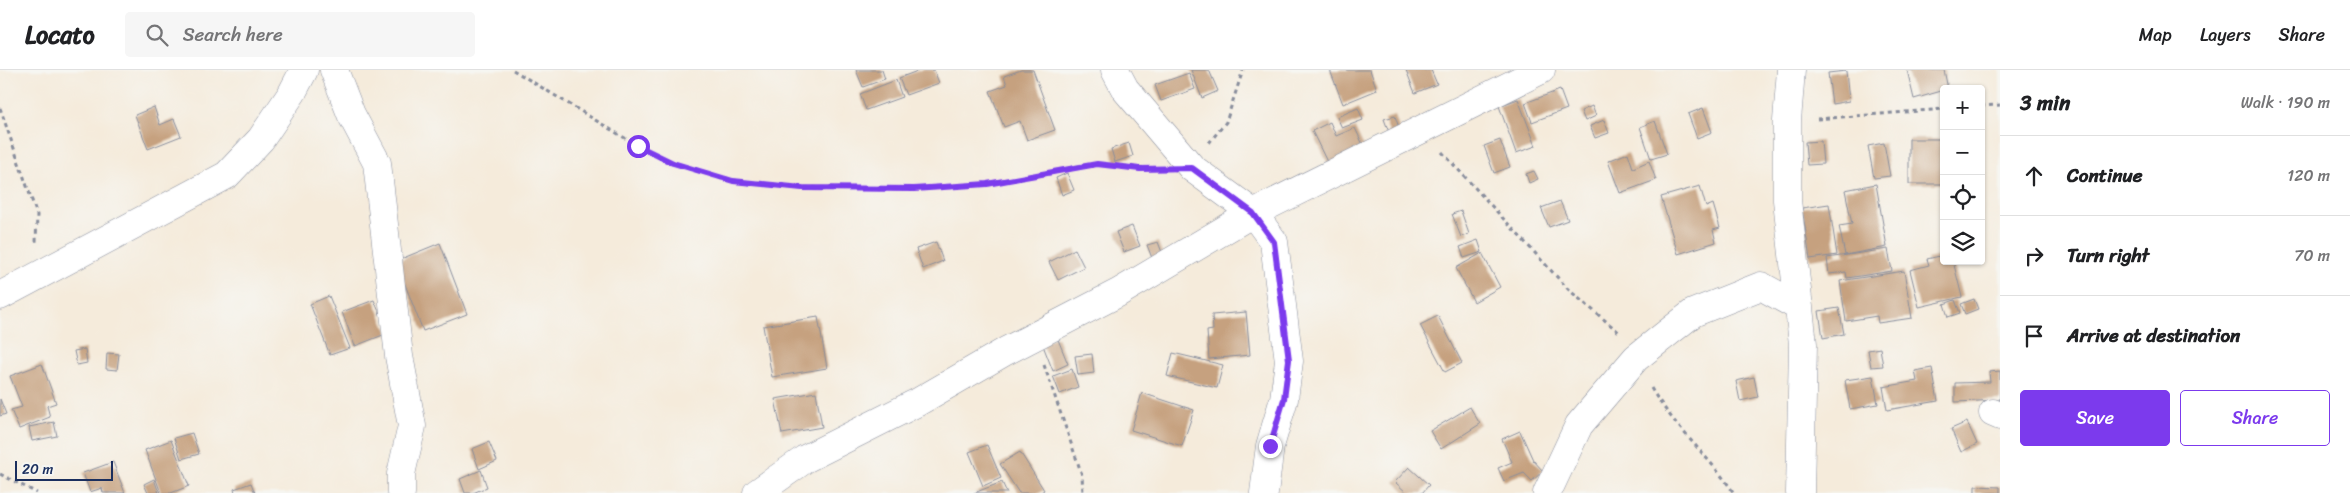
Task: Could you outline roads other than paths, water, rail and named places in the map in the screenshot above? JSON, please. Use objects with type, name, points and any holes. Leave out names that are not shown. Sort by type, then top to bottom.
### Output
[{"type":"street","points":[[0,296],[227,175],[261,140],[292,93],[304,70]]},
{"type":"street","points":[[334,70],[351,114],[377,163],[399,356],[412,426],[401,474],[401,493]]},
{"type":"street","points":[[1116,70],[1125,88],[1192,168],[1253,213],[1274,242],[1289,360],[1284,399],[1270,446],[1264,493]]},
{"type":"street","points":[[757,493],[805,459],[918,402],[1034,336],[1118,294],[1253,213],[1541,70]]},
{"type":"street","points":[[1791,70],[1786,121],[1787,200],[1803,344],[1800,493]]},
{"type":"street","points":[[1547,493],[1579,425],[1636,358],[1693,313],[1761,286],[1799,307]]}]
